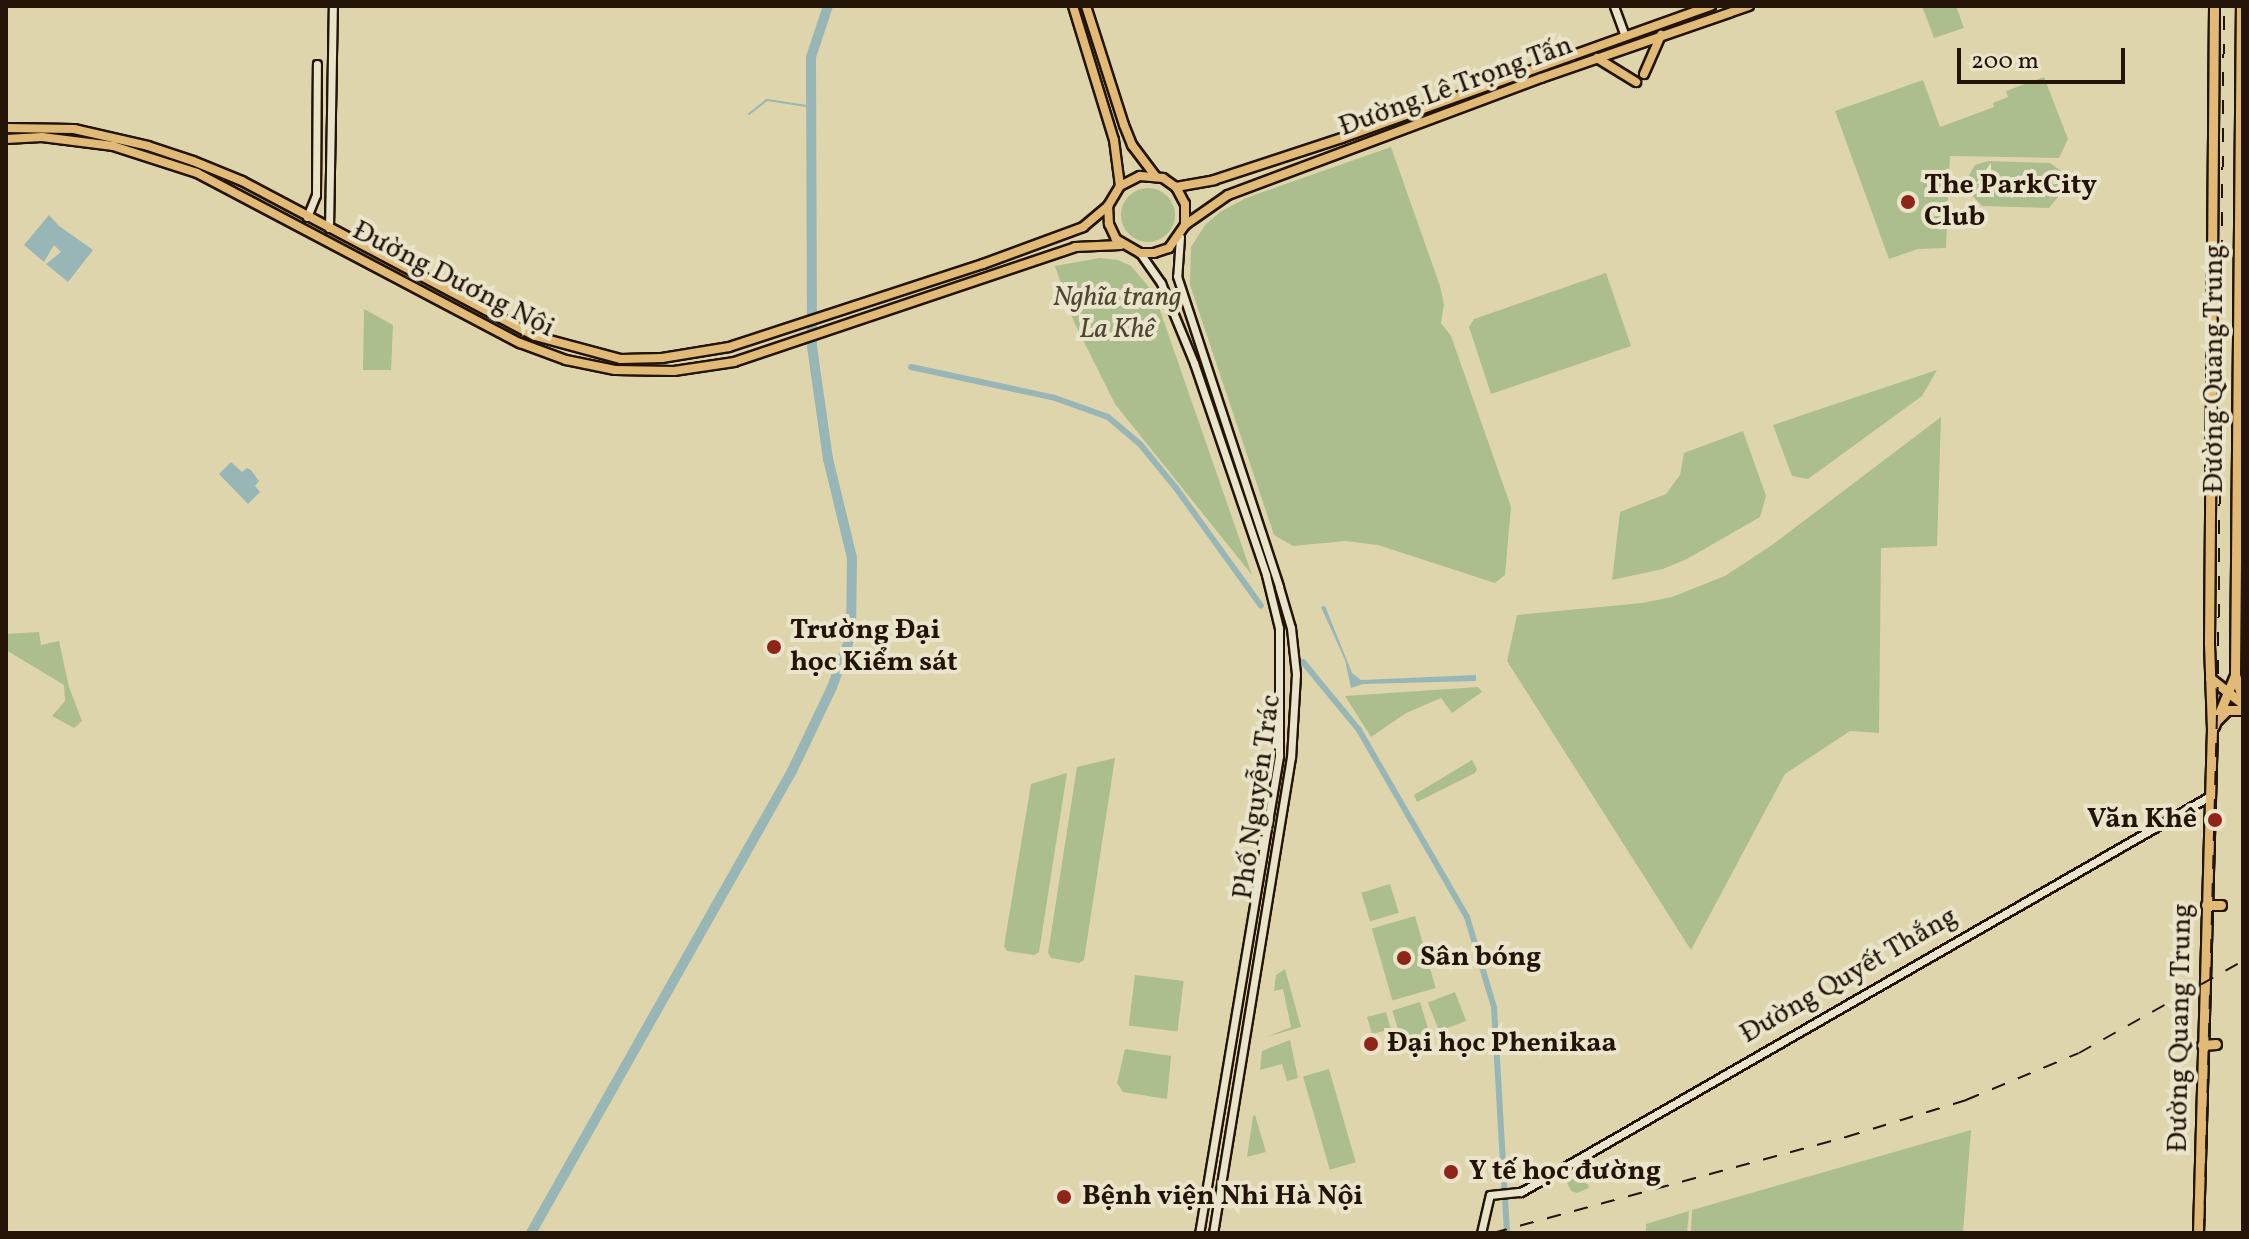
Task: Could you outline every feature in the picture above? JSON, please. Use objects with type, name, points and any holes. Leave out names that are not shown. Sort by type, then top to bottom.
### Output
[{"type":"highway","name":"Đường Quang Trung","points":[[2198,1233],[2210,796],[2216,774],[2210,678],[2214,6]]},
{"type":"highway","name":"Đường Quang Trung","points":[[2212,729],[2235,675],[2241,6]]},
{"type":"highway","points":[[2235,675],[2243,704]]},
{"type":"highway","points":[[2210,678],[2243,704]]},
{"type":"highway","points":[[2212,729],[2223,712],[2243,704]]},
{"type":"highway","points":[[2206,905],[2221,905]]},
{"type":"highway","points":[[2202,1045],[2216,1044]]},
{"type":"main road","points":[[329,228],[333,6]]},
{"type":"main road","points":[[1073,6],[1114,140],[1120,186]]},
{"type":"main road","points":[[1086,6],[1132,145],[1155,176],[1176,187],[1185,204],[1185,225],[1180,237],[1162,251],[1140,253],[1122,245],[1109,224],[1108,206],[1120,186],[1133,178],[1155,176]]},
{"type":"main road","points":[[1614,6],[1625,36]]},
{"type":"main road","name":"Đường Lê Trọng Tấn","points":[[1176,187],[1214,180],[1342,138],[1711,6]]},
{"type":"main road","name":"Đường Lê Trọng Tấn","points":[[1185,225],[1228,195],[1597,58],[1749,6]]},
{"type":"main road","points":[[1644,74],[1661,35]]},
{"type":"main road","points":[[1597,58],[1636,82]]},
{"type":"main road","points":[[307,217],[316,195],[317,64]]},
{"type":"main road","points":[[42,127],[42,137]]},
{"type":"main road","name":"Đường Dương Nội","points":[[6,128],[42,127],[97,133],[193,161],[242,181],[477,309],[535,336],[621,359],[662,358],[729,347],[983,264],[1083,227],[1108,206]]},
{"type":"main road","name":"Đường Dương Nội","points":[[6,139],[42,137],[113,146],[197,173],[471,320],[566,360],[615,370],[674,371],[734,362],[1075,247],[1122,245]]},
{"type":"main road","points":[[317,171],[330,171]]},
{"type":"main road","name":"Phố Nguyễn Trác","points":[[1180,237],[1177,276],[1279,587],[1291,628],[1296,674],[1291,757],[1213,1233]]},
{"type":"main road","name":"Phố Nguyễn Trác","points":[[1140,253],[1161,283],[1194,363],[1266,575],[1279,628],[1279,756],[1199,1233]]},
{"type":"main road","points":[[983,264],[987,276]]},
{"type":"main road","points":[[471,320],[477,309]]},
{"type":"main road","points":[[1194,363],[1204,359]]},
{"type":"main road","name":"Đường Quyết Thắng","points":[[1481,1233],[1488,1199],[1493,1193],[1511,1195],[2210,796]]},
{"type":"main road","points":[[1252,919],[1263,921]]},
{"type":"green space","points":[[1922,6],[1956,6],[1964,28],[1934,38]]},
{"type":"green space","name":"The ParkCity Club","points":[[2044,77],[2068,139],[2059,158],[1950,156],[1946,248],[1918,249],[1889,259],[1835,111],[1923,80],[1940,127],[1994,107],[1993,103],[2008,97],[2006,91]]},
{"type":"green space","points":[[1391,147],[1440,286],[1444,304],[1441,323],[1451,336],[1511,507],[1505,575],[1495,583],[1378,545],[1346,541],[1293,546],[1274,535],[1190,285],[1191,247],[1205,225],[1220,212],[1246,198]]},
{"type":"green space","points":[[1988,161],[2050,163],[2064,173],[2066,187],[2049,208],[1982,206],[1969,192],[1968,177],[1975,165]]},
{"type":"green space","points":[[1148,188],[1167,196],[1175,215],[1167,234],[1148,242],[1129,234],[1121,215],[1129,196]]},
{"type":"green space","name":"Nghĩa trang La Khê","points":[[1100,258],[1118,260],[1131,266],[1154,293],[1252,575],[1115,404],[1074,322],[1055,266]]},
{"type":"green space","points":[[1606,273],[1631,346],[1491,394],[1469,327],[1474,319]]},
{"type":"green space","points":[[364,309],[393,325],[391,370],[363,370]]},
{"type":"green space","points":[[1937,370],[1922,396],[1808,479],[1792,476],[1773,425]]},
{"type":"green space","points":[[1941,417],[1937,546],[1881,548],[1879,733],[1850,731],[1785,774],[1691,950],[1507,661],[1517,615],[1642,603],[1672,597],[1725,576],[1772,545]]},
{"type":"green space","points":[[1743,431],[1766,496],[1760,517],[1687,559],[1663,569],[1612,580],[1620,512],[1666,494],[1680,475],[1684,453]]},
{"type":"green space","points":[[39,632],[41,645],[59,641],[69,687],[82,721],[74,728],[52,716],[65,701],[64,685],[6,650],[6,634]]},
{"type":"green space","points":[[1478,687],[1482,692],[1452,713],[1441,698],[1406,713],[1371,737],[1345,696]]},
{"type":"green space","points":[[1115,758],[1084,960],[1079,963],[1051,958],[1048,953],[1077,767]]},
{"type":"green space","points":[[1472,760],[1477,769],[1475,773],[1417,802],[1414,795]]},
{"type":"green space","points":[[1067,773],[1039,952],[1034,955],[1007,951],[1004,946],[1031,784]]},
{"type":"green space","points":[[1390,884],[1399,913],[1370,921],[1361,893]]},
{"type":"green space","name":"Sân bóng","points":[[1415,916],[1436,988],[1392,1000],[1372,928]]},
{"type":"green space","points":[[1285,969],[1301,1027],[1266,1037],[1291,1027],[1283,989],[1274,991],[1276,975]]},
{"type":"green space","points":[[1135,975],[1184,981],[1177,1032],[1129,1026]]},
{"type":"green space","points":[[1455,992],[1466,1021],[1439,1031],[1428,1002]]},
{"type":"green space","points":[[1420,1002],[1429,1032],[1401,1040],[1392,1010]]},
{"type":"green space","points":[[1386,1012],[1395,1044],[1389,1046],[1384,1031],[1372,1034],[1367,1017]]},
{"type":"green space","points":[[1290,1040],[1298,1078],[1287,1081],[1282,1064],[1260,1070],[1262,1051]]},
{"type":"green space","points":[[1125,1049],[1171,1056],[1167,1099],[1123,1092],[1117,1083]]},
{"type":"green space","points":[[1329,1069],[1356,1162],[1330,1170],[1303,1076]]},
{"type":"green space","points":[[1253,1116],[1266,1152],[1247,1157]]},
{"type":"green space","points":[[1971,1130],[1963,1233],[1691,1233],[1692,1210]]},
{"type":"green space","points":[[1587,1159],[1590,1165],[1586,1179],[1589,1188],[1577,1193],[1571,1191],[1563,1174]]},
{"type":"green space","points":[[1689,1211],[1687,1233],[1646,1233],[1646,1224]]},
{"type":"water","points":[[49,215],[93,250],[68,282],[46,264],[61,252],[54,245],[44,262],[24,245]]},
{"type":"water","points":[[231,462],[242,472],[247,468],[251,470],[259,481],[255,486],[260,492],[248,504],[219,474]]},
{"type":"water","points":[[1325,606],[1352,673],[1361,680],[1476,675],[1476,681],[1363,684],[1351,688],[1345,660],[1321,607]]},
{"type":"waterway","points":[[531,1233],[792,771],[832,687],[851,635],[852,558],[828,459],[812,346],[811,57],[828,6]]},
{"type":"waterway","points":[[749,114],[767,100],[813,107]]},
{"type":"waterway","points":[[911,367],[1055,398],[1108,417],[1140,444],[1176,488],[1261,606]]},
{"type":"waterway","points":[[1303,662],[1359,730],[1467,917],[1494,1007],[1507,1233]]},
{"type":"railway","points":[[2204,1233],[2218,674],[2224,6]]},
{"type":"railway","points":[[1493,1233],[1846,1137],[1966,1100],[2079,1053],[2243,961]]},
{"type":"place","name":"The ParkCity Club","points":[[1908,202]]},
{"type":"place","name":"Trường Đại học Kiểm sát","points":[[774,647]]},
{"type":"place","name":"Văn Khê","points":[[2215,820]]},
{"type":"place","name":"Sân bóng","points":[[1404,958]]},
{"type":"place","name":"Đại học Phenikaa","points":[[1371,1044]]},
{"type":"place","name":"Y tế học đường","points":[[1451,1172]]},
{"type":"place","name":"Bệnh viện Nhi Hà Nội","points":[[1064,1197]]}]
